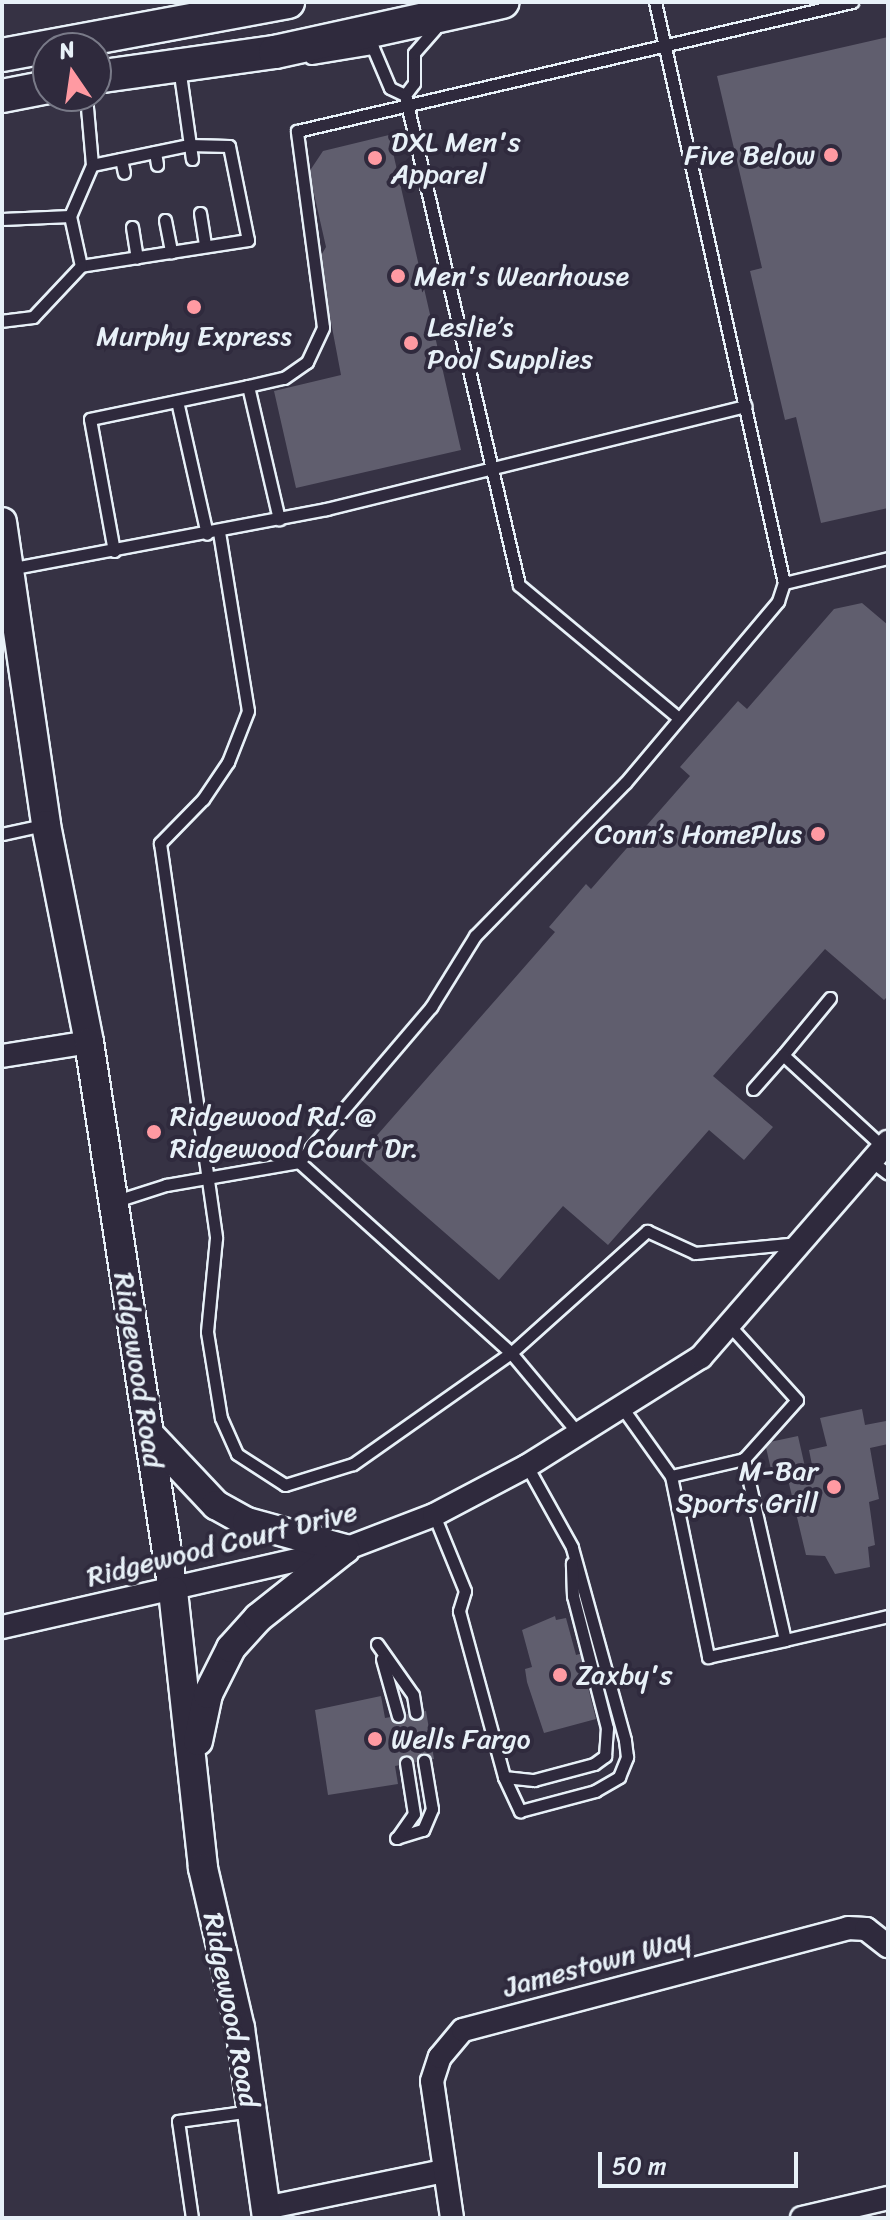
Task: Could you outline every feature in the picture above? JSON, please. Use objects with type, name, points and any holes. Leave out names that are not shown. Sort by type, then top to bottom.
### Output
[{"type":"main road","points":[[2,55],[202,11],[288,2]]},
{"type":"main road","points":[[112,74],[178,62],[275,52],[503,2]]},
{"type":"main road","points":[[2,96],[32,90]]},
{"type":"street","name":"Ridgewood Road","points":[[3,529],[8,570],[8,618],[89,1042],[173,1591],[203,1868],[240,2028],[266,2213]]},
{"type":"street","points":[[2,1056],[89,1042]]},
{"type":"street","name":"Ridgewood Court Drive","points":[[2,1627],[173,1591],[345,1549],[434,1515],[527,1466],[701,1357],[883,1156]]},
{"type":"street","points":[[149,1434],[216,1505],[247,1522],[345,1549]]},
{"type":"street","points":[[192,1769],[208,1694],[231,1648],[258,1618],[345,1549]]},
{"type":"street","name":"Jamestown Way","points":[[452,2218],[432,2081],[440,2057],[463,2030],[848,1928],[866,1929],[888,1946]]},
{"type":"street","points":[[266,2213],[443,2171]]},
{"type":"street","points":[[802,2218],[888,2198]]},
{"type":"lane","points":[[113,1202],[209,1176],[299,1162],[431,1007],[475,936],[625,783],[676,716],[778,601],[784,583],[746,406],[677,119],[666,43],[655,2]]},
{"type":"lane","points":[[114,551],[90,419],[284,378],[307,362],[323,327],[297,131],[406,100],[852,2]]},
{"type":"lane","points":[[467,10],[424,36],[414,53],[414,83],[406,100],[519,585],[676,716]]},
{"type":"lane","points":[[275,52],[316,59],[373,48],[390,88],[406,100]]},
{"type":"lane","points":[[178,62],[192,159]]},
{"type":"lane","points":[[81,266],[70,216],[92,165],[87,112]]},
{"type":"lane","points":[[2,321],[33,317],[81,266],[248,240],[229,146],[189,145],[92,165]]},
{"type":"lane","points":[[155,152],[157,165]]},
{"type":"lane","points":[[121,159],[124,173]]},
{"type":"lane","points":[[200,213],[205,246]]},
{"type":"lane","points":[[2,219],[70,216]]},
{"type":"lane","points":[[165,220],[171,252]]},
{"type":"lane","points":[[132,227],[137,258]]},
{"type":"lane","points":[[248,386],[279,519]]},
{"type":"lane","points":[[177,401],[213,533],[248,711],[228,762],[203,799],[160,843],[216,1238],[207,1332],[221,1418],[237,1454],[285,1485],[353,1464],[511,1353],[647,1231],[695,1253],[803,1242]]},
{"type":"lane","points":[[8,570],[279,519],[746,406]]},
{"type":"lane","points":[[784,583],[888,558]]},
{"type":"lane","points":[[2,834],[46,825]]},
{"type":"lane","points":[[753,1089],[830,998]]},
{"type":"lane","points":[[783,1055],[883,1156]]},
{"type":"lane","points":[[299,1162],[511,1353],[578,1433]]},
{"type":"lane","points":[[671,1476],[744,1459],[797,1400],[729,1325]]},
{"type":"lane","points":[[620,1406],[671,1476],[708,1657],[888,1616]]},
{"type":"lane","points":[[744,1459],[785,1640]]},
{"type":"lane","points":[[434,1515],[465,1591],[459,1611],[504,1777],[520,1811],[595,1791],[619,1777],[627,1757],[572,1547],[527,1466]]},
{"type":"lane","points":[[504,1777],[534,1780],[594,1764],[605,1756],[607,1728],[573,1596],[572,1547]]},
{"type":"lane","points":[[398,1716],[377,1644],[413,1695],[416,1713]]},
{"type":"lane","points":[[406,1763],[414,1814],[396,1838],[423,1830],[432,1809],[424,1761]]},
{"type":"lane","points":[[192,2218],[178,2121],[252,2111]]},
{"type":"building","points":[[888,37],[888,508],[821,523],[796,417],[785,420],[750,271],[762,268],[717,76]]},
{"type":"building","points":[[389,135],[461,450],[296,488],[274,391],[341,375],[319,259],[326,247],[309,172],[323,151]]},
{"type":"building","points":[[862,603],[888,625],[888,996],[884,1000],[825,949],[713,1076],[773,1127],[744,1160],[709,1130],[608,1245],[563,1206],[499,1280],[358,1157],[555,932],[549,927],[586,884],[591,889],[690,776],[680,767],[738,701],[747,709],[834,609]]},
{"type":"building","name":"M-Bar Sports Grill","points":[[862,1409],[865,1425],[886,1421],[888,1431],[888,1444],[870,1448],[879,1499],[869,1502],[875,1545],[868,1547],[870,1567],[835,1574],[825,1556],[806,1555],[786,1471],[772,1474],[765,1443],[798,1436],[805,1467],[812,1465],[809,1450],[827,1446],[820,1418]]},
{"type":"building","name":"Zaxby's","points":[[555,1616],[556,1620],[566,1618],[576,1655],[583,1653],[595,1685],[588,1687],[596,1719],[544,1733],[527,1682],[525,1669],[532,1667],[522,1630]]},
{"type":"building","name":"Wells Fargo","points":[[381,1696],[385,1718],[426,1711],[434,1759],[395,1766],[398,1784],[328,1795],[315,1710]]},
{"type":"place","name":"Five Below","points":[[831,155]]},
{"type":"place","name":"DXL Men's Apparel","points":[[375,158]]},
{"type":"place","name":"Men's Wearhouse","points":[[398,276]]},
{"type":"place","name":"Murphy Express","points":[[194,307]]},
{"type":"place","name":"Leslie’s Pool Supplies","points":[[411,343]]},
{"type":"place","name":"Conn’s HomePlus","points":[[818,834]]},
{"type":"place","name":"Ridgewood Rd. @ Ridgewood Court Dr.","points":[[154,1132]]},
{"type":"place","name":"M-Bar Sports Grill","points":[[834,1487]]},
{"type":"place","name":"Zaxby's","points":[[560,1675]]},
{"type":"place","name":"Wells Fargo","points":[[375,1739]]}]
